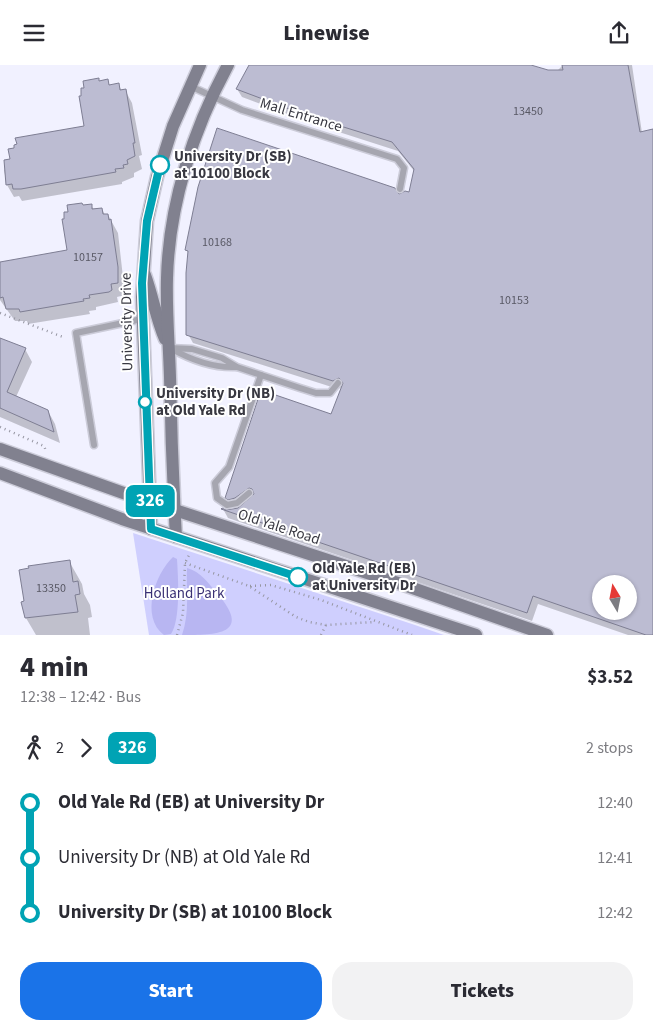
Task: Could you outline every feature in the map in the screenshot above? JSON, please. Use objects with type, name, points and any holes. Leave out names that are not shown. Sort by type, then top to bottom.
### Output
[{"type":"main road","name":"University Drive","points":[[151,529],[142,319],[142,268],[147,221],[157,177],[178,112],[200,65]]},
{"type":"main road","points":[[176,537],[167,277],[172,227],[188,158],[212,96],[228,65]]},
{"type":"main road","points":[[142,268],[154,298],[156,317],[169,348]]},
{"type":"main road","name":"Old Yale Road","points":[[0,449],[150,502],[466,606],[547,635]]},
{"type":"main road","points":[[0,473],[151,529],[476,635]]},
{"type":"lane","name":"Mall Entrance","points":[[189,86],[242,110],[397,159],[404,167],[400,189]]},
{"type":"lane","points":[[94,445],[76,333],[142,319]]},
{"type":"lane","points":[[169,348],[189,358],[219,368],[237,367]]},
{"type":"lane","points":[[169,348],[192,349],[222,358],[237,367],[316,393],[330,393],[338,383]]},
{"type":"lane","points":[[249,493],[237,503],[227,505],[217,498],[215,483],[230,467],[260,375]]},
{"type":"path","points":[[0,313],[63,337]]},
{"type":"path","points":[[0,427],[44,446]]},
{"type":"path","points":[[177,635],[183,613],[185,563],[248,586],[296,617],[326,625],[374,622]]},
{"type":"path","points":[[248,586],[271,585],[321,600],[374,622],[412,635]]},
{"type":"path","points":[[321,635],[326,625]]},
{"type":"green space","name":"Holland Park","points":[[133,533],[412,624],[444,635],[149,635]]},
{"type":"shaded area","points":[[173,557],[177,559],[178,609],[171,634],[164,635],[157,627],[153,618],[153,596],[156,584],[166,564]]},
{"type":"shaded area","points":[[187,568],[203,578],[227,606],[232,617],[231,625],[226,630],[218,633],[182,635],[187,610]]},
{"type":"building","points":[[249,65],[531,65],[548,70],[563,70],[562,65],[628,65],[640,132],[653,129],[653,635],[646,635],[603,620],[638,620],[638,575],[592,575],[592,616],[533,596],[527,613],[221,509],[238,508],[254,494],[252,489],[249,488],[235,498],[228,500],[225,498],[261,390],[331,414],[343,383],[339,378],[333,381],[186,335],[188,251],[185,250],[198,187],[217,128],[395,188],[399,194],[405,191],[409,192],[414,169],[392,142],[308,116],[236,89]]},
{"type":"building","points":[[99,78],[99,81],[108,79],[109,85],[119,83],[120,90],[126,89],[135,143],[133,143],[135,156],[127,160],[128,164],[123,165],[124,168],[115,169],[116,172],[21,189],[13,189],[12,184],[6,185],[4,160],[10,159],[8,149],[14,148],[14,145],[17,144],[15,138],[84,126],[79,96],[81,96],[81,88],[84,88],[83,81]]},
{"type":"building","points":[[82,203],[83,205],[92,204],[92,209],[102,208],[103,214],[108,214],[109,220],[111,219],[118,267],[118,283],[111,284],[112,290],[109,292],[89,295],[90,298],[83,299],[84,301],[20,312],[19,309],[6,309],[3,297],[0,298],[0,262],[67,250],[62,219],[64,219],[64,212],[68,212],[67,205]]},
{"type":"building","points":[[0,338],[26,348],[7,392],[48,410],[54,432],[0,408]]},
{"type":"building","points":[[70,560],[73,582],[78,581],[80,594],[75,595],[78,612],[25,618],[21,602],[24,601],[19,570],[29,568],[28,566]]},
{"type":"bus line","name":"326","points":[[160,165],[147,221],[142,268],[145,399],[151,529],[298,577]]},
{"type":"place","name":"University Dr (SB) at 10100 Block","points":[[160,165]]},
{"type":"place","name":"University Dr (NB) at Old Yale Rd","points":[[145,402]]},
{"type":"place","name":"Old Yale Rd (EB) at University Dr","points":[[298,577]]}]
